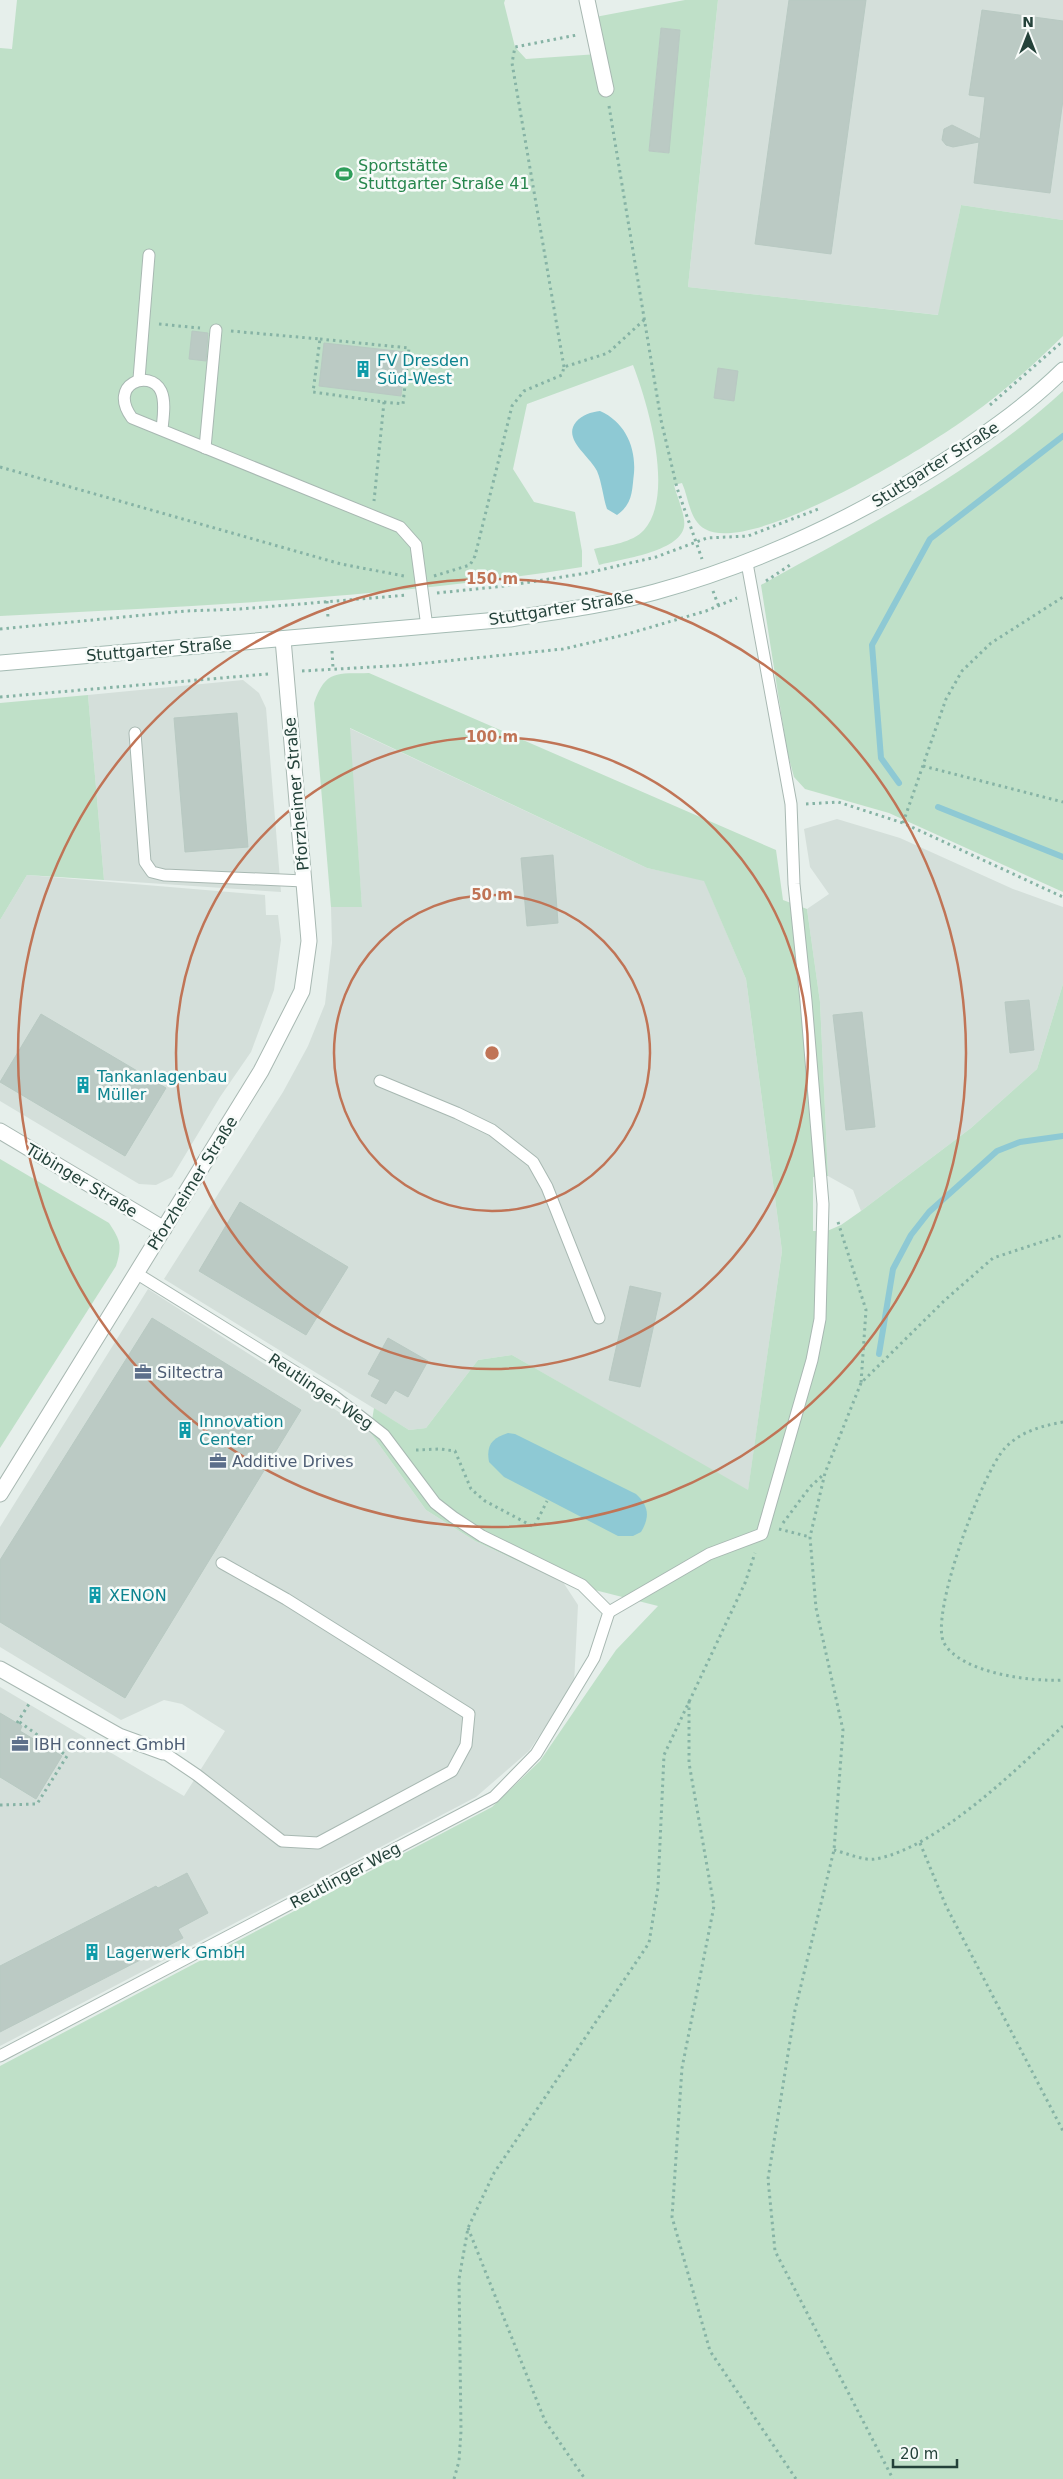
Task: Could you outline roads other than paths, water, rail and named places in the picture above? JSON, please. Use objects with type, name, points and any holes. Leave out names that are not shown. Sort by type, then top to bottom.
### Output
[{"type":"street","points":[[586,0],[606,89]]},
{"type":"street","name":"Stuttgarter Straße","points":[[0,663],[510,619],[591,607],[654,592],[748,563],[844,519],[897,491],[973,443],[1039,394],[1063,370]]},
{"type":"street","name":"Pforzheimer Straße","points":[[0,1494],[261,1072],[302,991],[309,942],[282,639]]},
{"type":"street","name":"Tübinger Straße","points":[[0,1131],[164,1229]]},
{"type":"street","points":[[0,1669],[119,1736],[163,1752]]},
{"type":"lane","points":[[139,379],[149,255]]},
{"type":"lane","points":[[204,448],[216,330]]},
{"type":"lane","points":[[162,429],[164,402],[161,390],[151,382],[139,379],[129,385],[123,396],[124,407],[132,418],[400,527],[416,545],[427,627]]},
{"type":"lane","points":[[609,1612],[709,1554],[762,1534],[812,1360],[820,1319],[823,1204],[794,884],[791,804],[748,563]]},
{"type":"lane","points":[[135,733],[145,862],[152,872],[164,876],[304,881]]},
{"type":"lane","points":[[380,1081],[457,1112],[492,1130],[533,1162],[547,1187],[598,1318]]},
{"type":"lane","name":"Reutlinger Weg","points":[[0,2056],[494,1796],[536,1754],[594,1658],[609,1612],[582,1585],[482,1536],[452,1517],[435,1503],[384,1435],[334,1396],[136,1273]]},
{"type":"lane","points":[[163,1752],[197,1775],[282,1841],[318,1843],[452,1770],[466,1744],[469,1714],[286,1599],[222,1563]]},
{"type":"water","points":[[600,411],[609,416],[622,429],[631,445],[633,454],[634,473],[631,496],[626,506],[617,515],[607,509],[597,471],[572,435],[576,422],[581,417]]},
{"type":"water","points":[[508,1433],[515,1434],[636,1494],[644,1503],[647,1512],[646,1521],[641,1532],[633,1536],[618,1536],[504,1477],[489,1462],[488,1451],[494,1440]]},
{"type":"waterway","points":[[899,783],[881,758],[872,645],[930,539],[1063,436]]},
{"type":"waterway","points":[[938,807],[1063,857]]},
{"type":"waterway","points":[[879,1354],[893,1269],[911,1235],[929,1212],[997,1151],[1020,1142],[1063,1136]]},
{"type":"place","name":"Sportstätte Stuttgarter Straße 41","points":[[344,174]]},
{"type":"place","name":"FV Dresden Süd-West","points":[[363,369]]},
{"type":"place","name":"Tankanlagenbau Müller","points":[[83,1085]]},
{"type":"place","name":"Siltectra","points":[[143,1372]]},
{"type":"place","name":"Innovation Center","points":[[185,1430]]},
{"type":"place","name":"Additive Drives","points":[[218,1461]]},
{"type":"place","name":"XENON","points":[[95,1595]]},
{"type":"place","name":"IBH connect GmbH","points":[[20,1744]]},
{"type":"place","name":"Lagerwerk GmbH","points":[[92,1952]]}]
